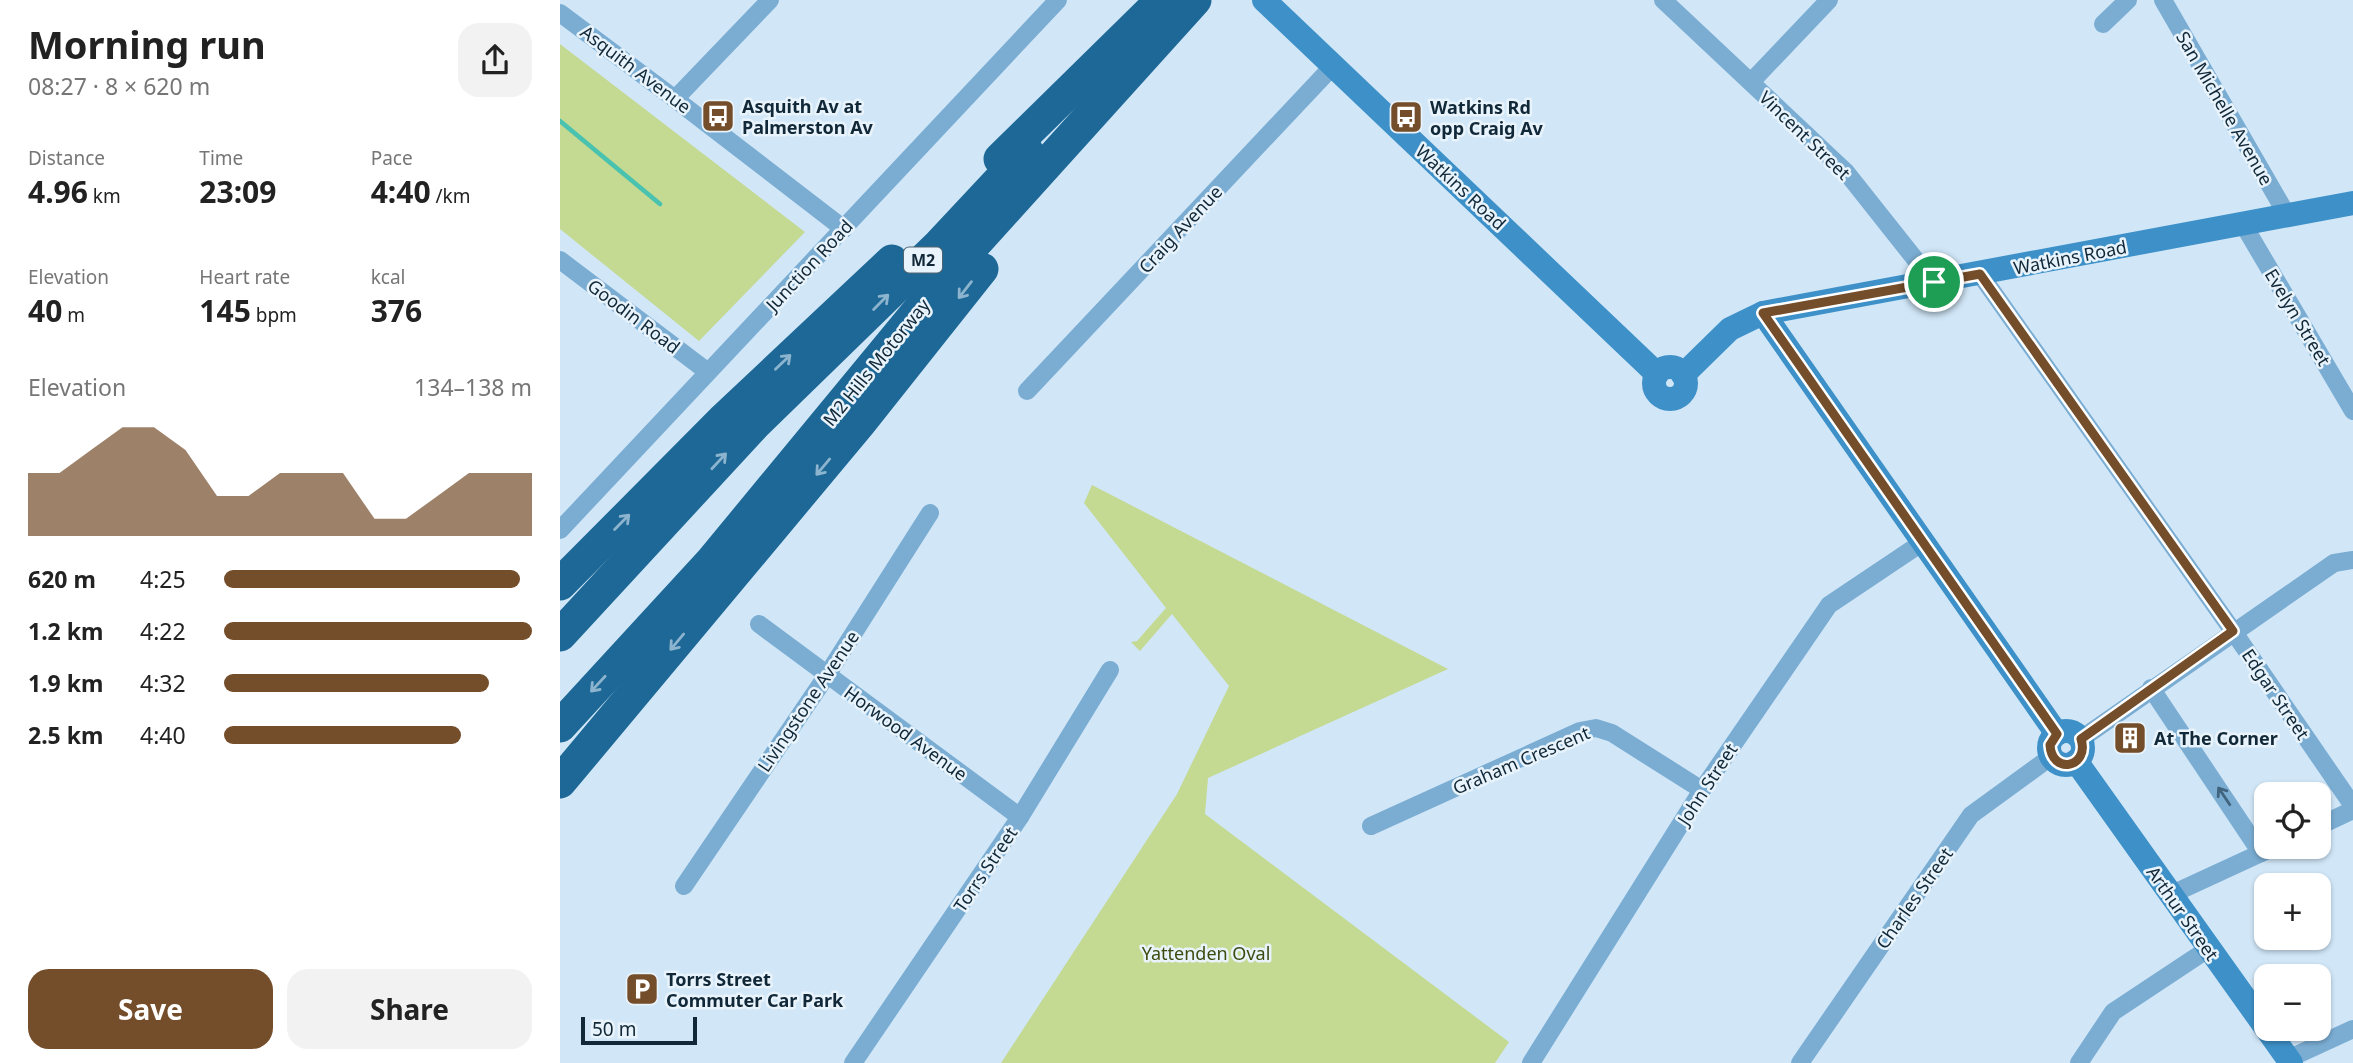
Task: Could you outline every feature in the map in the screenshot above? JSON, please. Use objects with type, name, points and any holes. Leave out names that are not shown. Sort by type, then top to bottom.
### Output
[{"type":"highway","points":[[560,584],[782,363],[966,193],[1163,0]]},
{"type":"highway","name":"M2 Hills Motorway","points":[[560,635],[754,425],[939,245],[1163,0]]},
{"type":"highway","name":"M2 Hills Motorway","points":[[560,726],[711,562],[961,259],[1195,0]]},
{"type":"highway","points":[[560,782],[859,424],[1156,42]]},
{"type":"street","points":[[675,99],[770,0]]},
{"type":"street","name":"Junction Road","points":[[560,530],[1058,0]]},
{"type":"street","name":"Watkins Road","points":[[1264,0],[1657,374],[1654,379],[1655,388],[1661,396],[1671,399],[1684,390],[1684,375],[1730,329],[1763,313],[2353,203]]},
{"type":"street","name":"Vincent Street","points":[[1663,0],[1846,172],[1934,282]]},
{"type":"street","points":[[1751,82],[1829,0]]},
{"type":"street","points":[[2103,24],[2128,0]]},
{"type":"street","name":"San Michelle Avenue","points":[[2163,0],[2287,215]]},
{"type":"street","name":"Asquith Avenue","points":[[560,13],[844,229]]},
{"type":"street","name":"Craig Avenue","points":[[1027,391],[1332,66]]},
{"type":"street","name":"Evelyn Street","points":[[2243,224],[2353,411]]},
{"type":"street","name":"Goodin Road","points":[[560,260],[708,372]]},
{"type":"street","name":"Edgar Street","points":[[1980,274],[2233,631],[2353,808]]},
{"type":"street","name":"Arthur Street","points":[[1763,313],[2289,1061]]},
{"type":"street","name":"Livingstone Avenue","points":[[684,886],[827,675],[930,513]]},
{"type":"street","name":"John Street","points":[[1531,1063],[1702,790],[1829,605],[1923,542]]},
{"type":"street","name":"Charles Street","points":[[1800,1063],[1971,815],[2334,563],[2353,560]]},
{"type":"street","name":"Horwood Avenue","points":[[759,624],[1020,817]]},
{"type":"street","name":"Torrs Street","points":[[853,1063],[1020,817],[1110,670]]},
{"type":"street","points":[[2151,688],[2254,831]]},
{"type":"street","name":"Graham Crescent","points":[[1371,826],[1580,731],[1596,728],[1627,740],[1702,790]]},
{"type":"street","points":[[2331,820],[2353,808]]},
{"type":"street","points":[[2170,895],[2254,856]]},
{"type":"street","points":[[2079,1063],[2113,1012],[2208,949]]},
{"type":"street","points":[[2289,1061],[2353,1029]]},
{"type":"green space","points":[[560,44],[805,232],[699,341],[560,229]]},
{"type":"green space","name":"Yattenden Oval","points":[[1092,485],[1448,669],[1208,778],[1205,814],[1509,1042],[1495,1063],[1001,1063],[1177,794],[1229,686],[1172,614],[1140,651],[1131,642],[1137,641],[1166,608],[1084,503]]},
{"type":"waterway","points":[[560,121],[660,204]]},
{"type":"place","name":"Asquith Av at Palmerston Av","points":[[718,116]]},
{"type":"place","name":"Watkins Rd opp Craig Av","points":[[1406,117]]},
{"type":"place","name":"At The Corner","points":[[2130,738]]},
{"type":"place","name":"Torrs Street Commuter Car Park","points":[[642,989]]},
{"type":"route","points":[[1980,274],[2233,631],[2081,739],[2082,754],[2070,764],[2062,764],[2052,756],[2050,745],[2057,734],[1763,313],[1934,282],[1980,274]]}]
